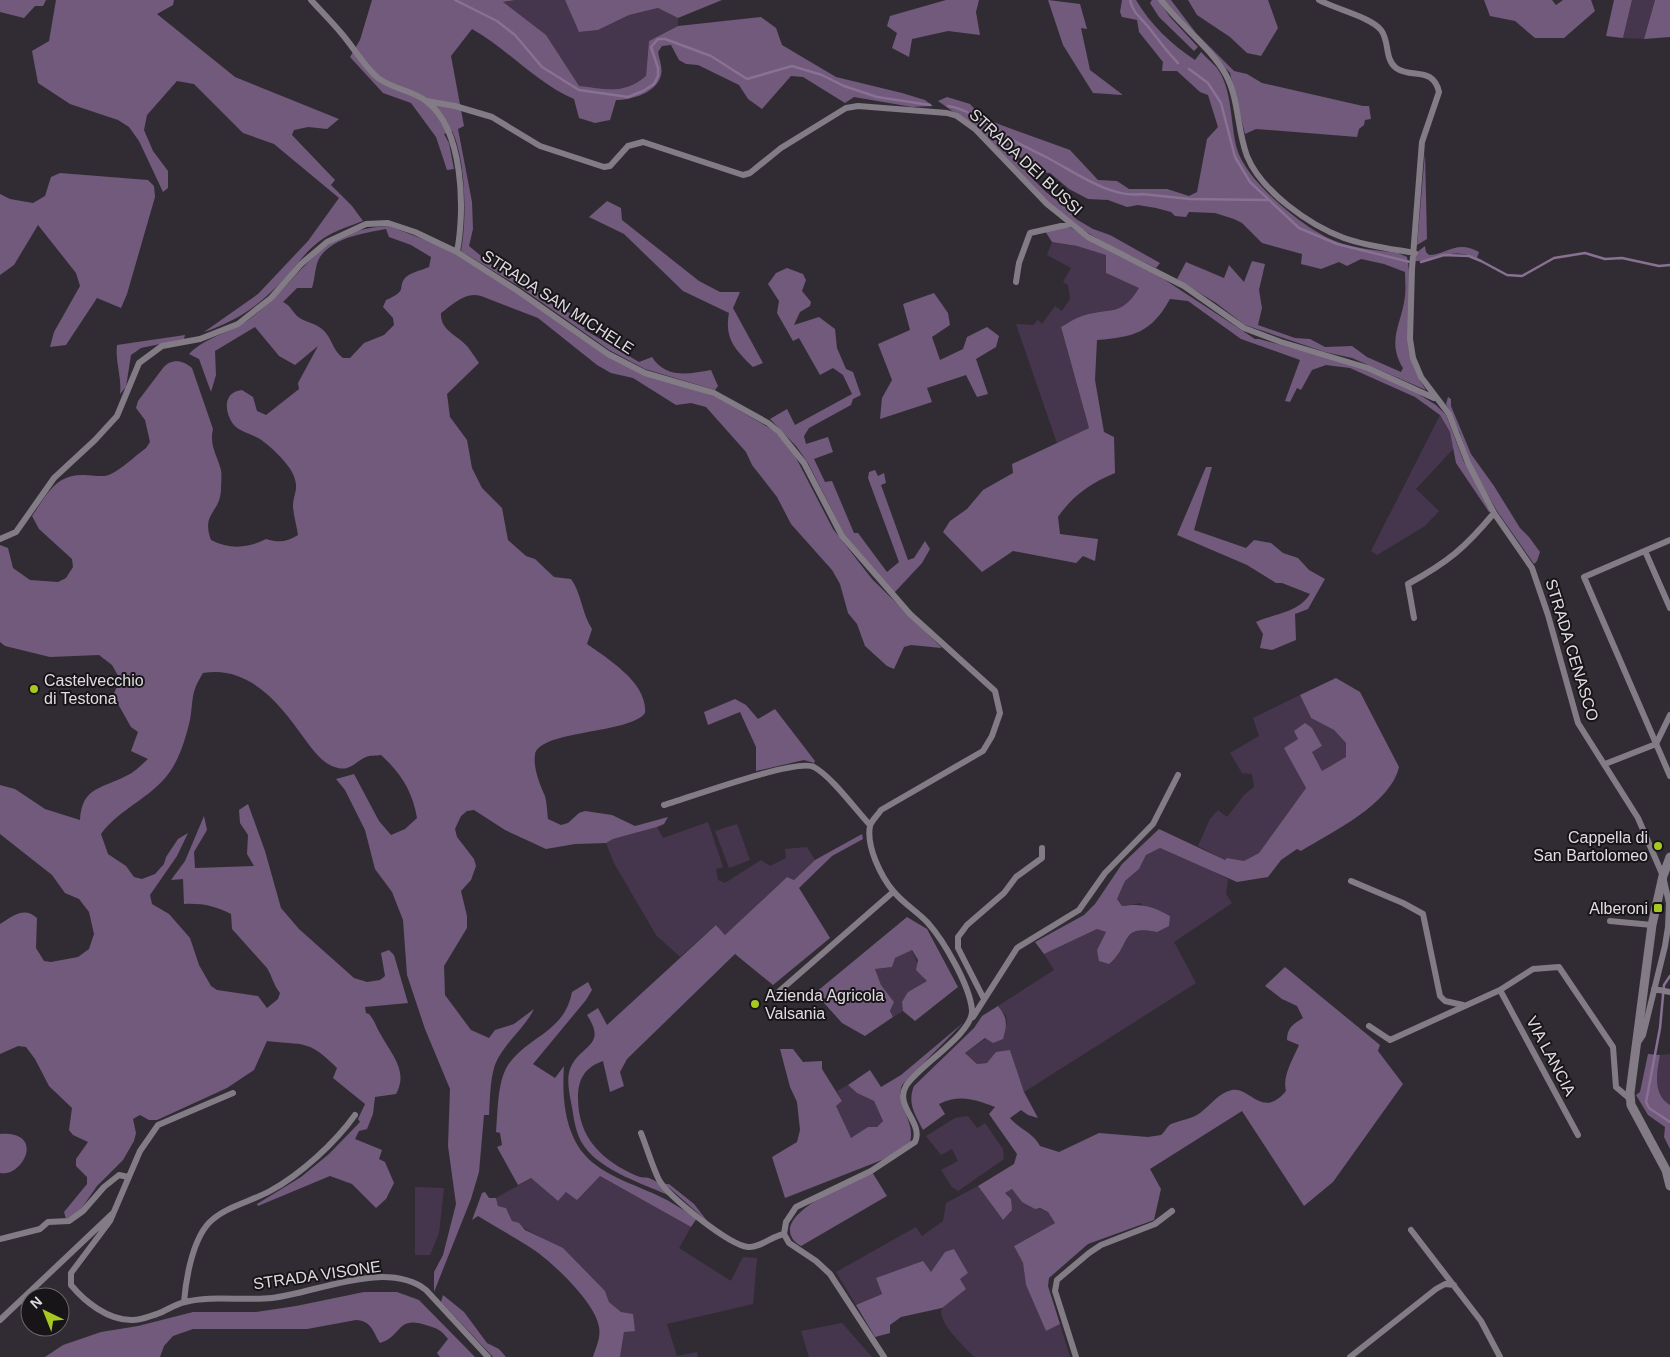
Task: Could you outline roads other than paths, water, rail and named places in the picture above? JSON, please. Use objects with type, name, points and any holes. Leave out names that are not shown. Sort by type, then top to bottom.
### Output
[{"type":"street","name":"STRADA SAN MICHELE","points":[[311,0],[342,33],[371,72],[386,83],[426,101],[439,115],[454,142],[462,228],[457,252],[518,291],[608,354],[645,373],[714,393],[768,423],[784,437],[804,464],[842,536],[910,614],[995,691],[1000,714],[992,736],[983,750],[881,810],[870,825]]},
{"type":"street","points":[[1161,0],[1226,75],[1235,104],[1246,154],[1257,173],[1276,194],[1320,228],[1337,235],[1415,253]]},
{"type":"street","name":"STRADA CENASCO","points":[[1319,0],[1372,23],[1381,29],[1386,41],[1389,59],[1394,66],[1402,71],[1431,77],[1437,85],[1439,92],[1422,142],[1410,339],[1421,378],[1449,414],[1468,463],[1494,513],[1532,568],[1548,614],[1578,723],[1606,764],[1646,834],[1663,876],[1669,902],[1665,946],[1657,989],[1643,1035],[1635,1049]]},
{"type":"street","name":"STRADA DEI BUSSI","points":[[426,101],[455,106],[492,117],[540,146],[604,167],[610,166],[628,146],[642,142],[743,175],[750,173],[781,148],[846,108],[858,106],[935,110],[957,116],[975,129],[1047,204],[1088,237],[1184,286],[1244,328],[1281,342],[1368,368],[1437,400]]},
{"type":"street","points":[[0,539],[16,532],[54,478],[95,440],[117,416],[139,362],[162,346],[200,339],[238,324],[271,298],[301,264],[327,242],[366,224],[388,223],[415,232],[457,252]]},
{"type":"street","points":[[1016,282],[1019,263],[1030,233],[1070,224]]},
{"type":"street","points":[[1414,618],[1408,584],[1440,566],[1468,544],[1494,513]]},
{"type":"street","points":[[1670,540],[1584,577],[1670,776]]},
{"type":"street","points":[[1645,551],[1670,608]]},
{"type":"street","points":[[1606,764],[1656,744],[1670,715]]},
{"type":"street","points":[[664,805],[752,777],[804,764],[814,767],[825,776],[870,825],[871,845],[881,870],[893,892],[928,922],[947,952],[969,993],[972,1012],[971,1020]]},
{"type":"street","points":[[884,1357],[830,1274],[816,1260],[789,1243],[784,1234],[786,1222],[796,1208],[871,1171],[915,1142],[918,1132],[903,1100],[903,1091],[907,1083],[941,1052],[971,1020],[1017,948],[1079,910],[1105,873],[1153,824],[1178,775]]},
{"type":"street","points":[[984,999],[958,948],[958,937],[967,925],[1004,892],[1016,877],[1042,858],[1042,848]]},
{"type":"street","points":[[1670,857],[1663,876],[1652,925],[1630,1099],[1635,1113],[1666,1170],[1670,1186]]},
{"type":"street","points":[[1351,881],[1403,903],[1423,914],[1440,996],[1445,1001],[1463,1006]]},
{"type":"street","points":[[775,996],[893,892]]},
{"type":"street","points":[[1610,921],[1652,925]]},
{"type":"street","points":[[1370,1026],[1390,1040],[1500,990],[1533,969],[1559,967],[1613,1047],[1616,1087],[1630,1099]]},
{"type":"street","points":[[1657,989],[1669,992]]},
{"type":"street","name":"VIA LANCIA","points":[[1500,990],[1578,1136]]},
{"type":"street","name":"STRADA VISONE","points":[[233,1093],[158,1124],[140,1151],[110,1221],[71,1273],[70,1285],[80,1296],[106,1313],[132,1320],[158,1314],[184,1302],[273,1298],[313,1288],[381,1277],[415,1282],[426,1290],[488,1357]]},
{"type":"street","points":[[184,1302],[186,1281],[194,1252],[203,1232],[212,1220],[272,1190],[295,1174],[341,1134],[355,1115]]},
{"type":"street","points":[[641,1133],[660,1181],[693,1214],[723,1235],[746,1247],[784,1234]]},
{"type":"street","points":[[0,1239],[40,1229],[48,1222],[69,1221],[83,1211],[104,1187],[119,1175],[128,1177]]},
{"type":"street","points":[[1076,1357],[1055,1291],[1057,1280],[1095,1249],[1155,1224],[1172,1210]]},
{"type":"street","points":[[0,1320],[115,1211]]},
{"type":"street","points":[[1412,1230],[1481,1322],[1500,1357]]},
{"type":"street","points":[[1350,1357],[1436,1288],[1445,1284],[1454,1285]]},
{"type":"waterway","points":[[455,0],[497,21],[515,35],[542,67],[579,90],[628,97],[643,91],[654,84],[658,76],[658,68],[651,47],[658,39],[665,39],[711,56],[747,79],[792,66],[822,75],[844,86],[877,97],[930,105]]},
{"type":"waterway","points":[[1130,0],[1136,12],[1178,63]]},
{"type":"waterway","points":[[1189,69],[1208,83],[1221,103],[1235,157],[1250,182],[1299,228],[1337,244],[1410,262]]},
{"type":"waterway","points":[[948,106],[971,114],[1015,142],[1092,183],[1118,192],[1190,199],[1267,200]]},
{"type":"waterway","points":[[1421,262],[1444,255],[1469,256],[1507,275],[1522,276],[1554,258],[1585,253],[1605,259],[1622,258],[1659,266],[1670,265]]},
{"type":"waterway","points":[[1670,976],[1664,985],[1660,1028],[1646,1102],[1649,1108],[1670,1122]]},
{"type":"place","name":"Castelvecchio di Testona","points":[[34,689]]},
{"type":"place","name":"Cappella di San Bartolomeo","points":[[1658,846]]},
{"type":"place","name":"Alberoni","points":[[1658,908]]},
{"type":"place","name":"Azienda Agricola Valsania","points":[[755,1004]]}]
